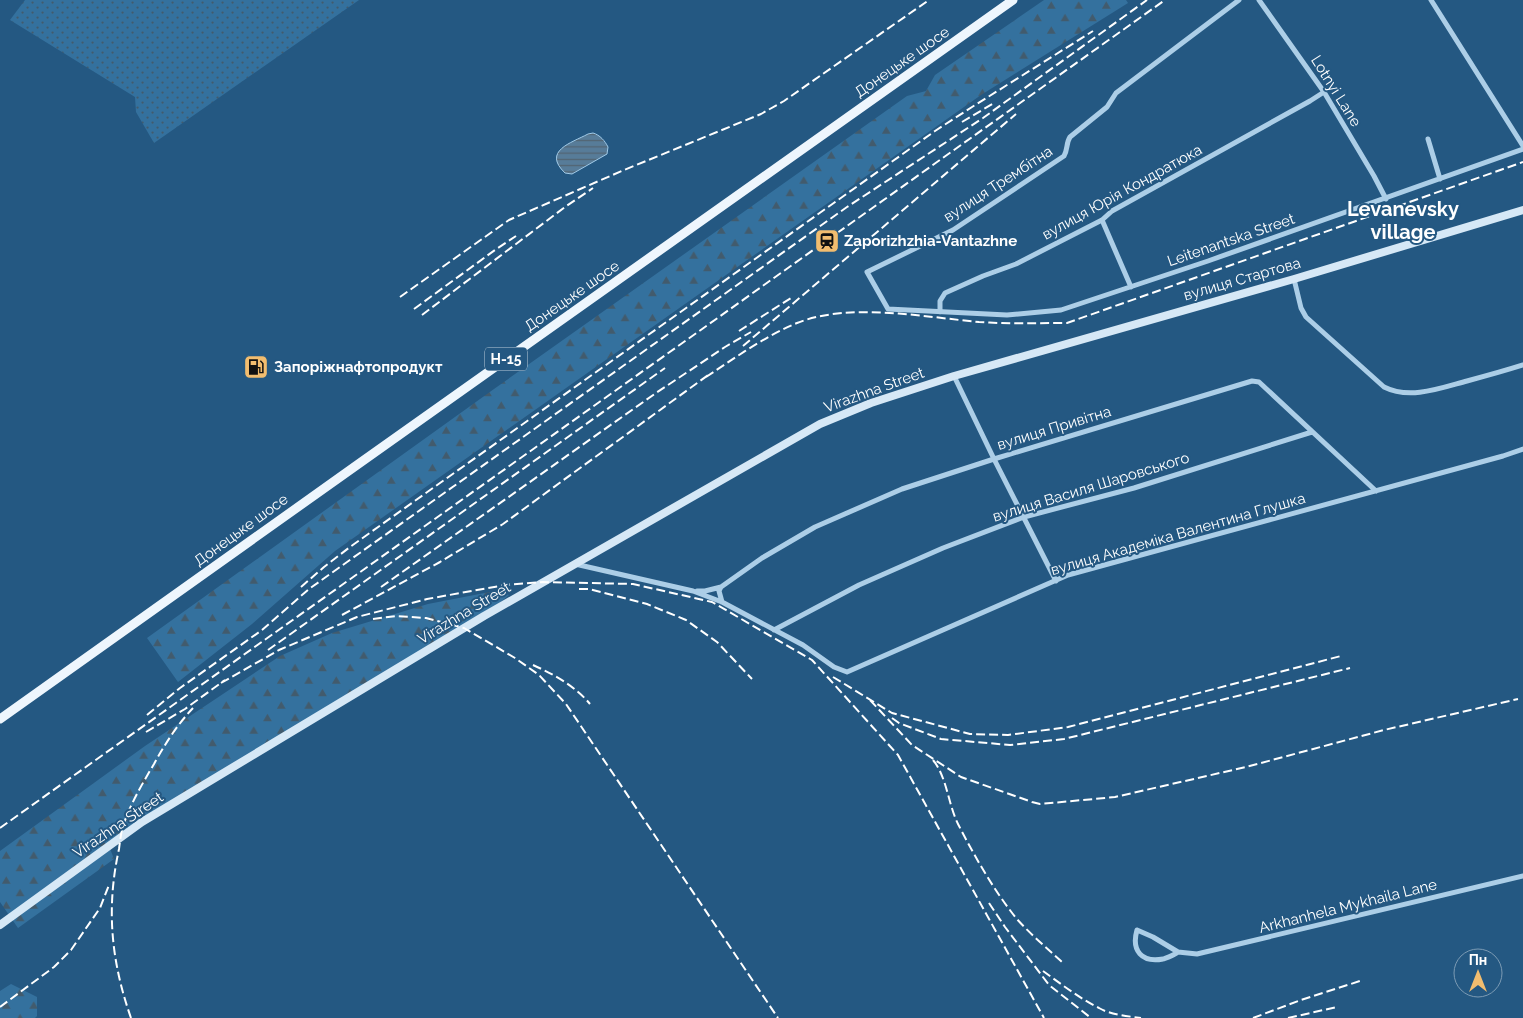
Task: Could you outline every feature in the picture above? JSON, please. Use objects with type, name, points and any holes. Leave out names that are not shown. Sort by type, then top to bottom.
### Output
[{"type":"main road","name":"Донецьке шосе","points":[[0,719],[1013,0]]},
{"type":"main road","name":"вулиця Стартова","points":[[967,372],[1294,279],[1523,210]]},
{"type":"main road","name":"Virazhna Street","points":[[0,925],[142,822],[484,616],[820,424],[871,403],[967,372]]},
{"type":"street","name":"вулиця Трембітна","points":[[867,272],[953,230],[1064,156],[1070,137],[1107,107],[1116,93],[1239,0]]},
{"type":"street","name":"Lotnyi Lane","points":[[1260,0],[1324,92],[1386,199]]},
{"type":"street","points":[[1430,0],[1523,148]]},
{"type":"street","name":"вулиця Юрія Кондратюка","points":[[940,312],[940,301],[945,293],[1016,264],[1102,220],[1112,211],[1324,92]]},
{"type":"street","points":[[1428,139],[1440,179]]},
{"type":"street","name":"Leitenantska Street","points":[[867,272],[888,309],[1007,315],[1061,310],[1386,199],[1523,148]]},
{"type":"street","points":[[1102,220],[1131,287]]},
{"type":"street","points":[[1294,279],[1301,308],[1306,317],[1378,382],[1391,391],[1408,393],[1429,391],[1523,366]]},
{"type":"street","points":[[954,376],[1056,580]]},
{"type":"street","name":"вулиця Привітна","points":[[721,587],[762,558],[815,527],[902,489],[994,459],[1252,381],[1259,382],[1376,491]]},
{"type":"street","name":"вулиця Василя Шаровського","points":[[774,630],[859,584],[943,548],[1024,517],[1134,488],[1312,432]]},
{"type":"street","name":"вулиця Академіка Валентина Глушка","points":[[774,630],[803,645],[834,667],[850,672],[1068,575],[1504,456],[1523,449]]},
{"type":"street","points":[[575,564],[693,591],[722,602],[774,630]]},
{"type":"street","points":[[693,591],[705,592],[721,587]]},
{"type":"street","points":[[721,587],[719,591],[722,602]]},
{"type":"street","name":"Arkhanhela Mykhaila Lane","points":[[1178,952],[1171,957],[1155,960],[1142,957],[1137,951],[1135,942],[1137,930],[1178,952],[1197,954],[1523,876]]},
{"type":"green space","points":[[25,0],[359,0],[154,143],[136,112],[135,97],[10,20]]},
{"type":"green space","points":[[1044,0],[1126,0],[1128,3],[981,95],[335,551],[252,624],[178,682],[147,638],[907,96],[926,91],[935,75]]},
{"type":"green space","points":[[495,591],[509,595],[484,616],[109,846],[114,859],[18,928],[0,902],[0,851],[145,746],[280,656],[332,633],[428,604]]},
{"type":"green space","points":[[11,984],[37,997],[37,1016],[35,1018],[0,1018],[0,991]]},
{"type":"shaded area","points":[[593,133],[600,137],[608,147],[607,154],[572,174],[565,173],[556,159],[558,153],[567,144]]},
{"type":"railway","points":[[400,297],[509,220],[761,114],[784,101],[929,0]]},
{"type":"railway","points":[[147,715],[180,688],[262,630],[309,589],[847,207],[983,118],[1147,0]]},
{"type":"railway","points":[[0,828],[1165,0]]},
{"type":"railway","points":[[301,587],[350,547],[935,131],[1093,31]]},
{"type":"railway","points":[[962,122],[994,103]]},
{"type":"railway","points":[[743,346],[1016,114]]},
{"type":"railway","points":[[706,377],[785,328],[818,317],[840,313],[887,313],[990,323],[1067,323],[1523,162]]},
{"type":"railway","points":[[422,315],[593,188]]},
{"type":"railway","points":[[414,309],[516,236]]},
{"type":"railway","points":[[739,331],[791,298]]},
{"type":"railway","points":[[381,587],[656,393],[751,332]]},
{"type":"railway","points":[[268,650],[665,368]]},
{"type":"railway","points":[[342,615],[440,562],[503,524],[711,373]]},
{"type":"railway","points":[[221,683],[279,650],[357,617],[427,599],[505,585],[543,582],[633,584],[712,602],[812,660],[898,755],[1044,1018]]},
{"type":"railway","points":[[579,589],[589,589],[647,604],[686,620],[717,642],[752,679]]},
{"type":"railway","points":[[373,619],[396,616],[426,618],[464,628],[515,658],[539,675],[566,704],[778,1018]]},
{"type":"railway","points":[[833,677],[892,713],[970,734],[1008,735],[1068,727],[1341,656]]},
{"type":"railway","points":[[533,665],[563,681],[590,704]]},
{"type":"railway","points":[[892,718],[899,723],[941,739],[1010,745],[1064,739],[1350,668]]},
{"type":"railway","points":[[146,732],[185,709],[225,680]]},
{"type":"railway","points":[[870,700],[912,745],[961,777],[1040,804],[1115,797],[1246,767],[1384,730],[1518,699]]},
{"type":"railway","points":[[131,1018],[119,976],[113,934],[113,892],[122,831],[129,810],[162,749],[193,708]]},
{"type":"railway","points":[[933,760],[941,774],[958,824],[992,884],[1016,918],[1063,963]]},
{"type":"railway","points":[[0,1007],[54,967],[71,950],[100,908],[109,885]]},
{"type":"railway","points":[[989,903],[1049,985],[1091,1018]]},
{"type":"railway","points":[[1043,971],[1077,995],[1104,1010],[1119,1015],[1141,1018]]},
{"type":"railway","points":[[1253,1018],[1360,981]]},
{"type":"railway","points":[[1288,1018],[1337,1007]]},
{"type":"place","name":"Zaporizhzhia-Vantazhne","points":[[827,241]]},
{"type":"place","name":"Запоріжнафтопродукт","points":[[256,367]]},
{"type":"district","name":"Levanevsky village","points":[[1403,220]]}]
